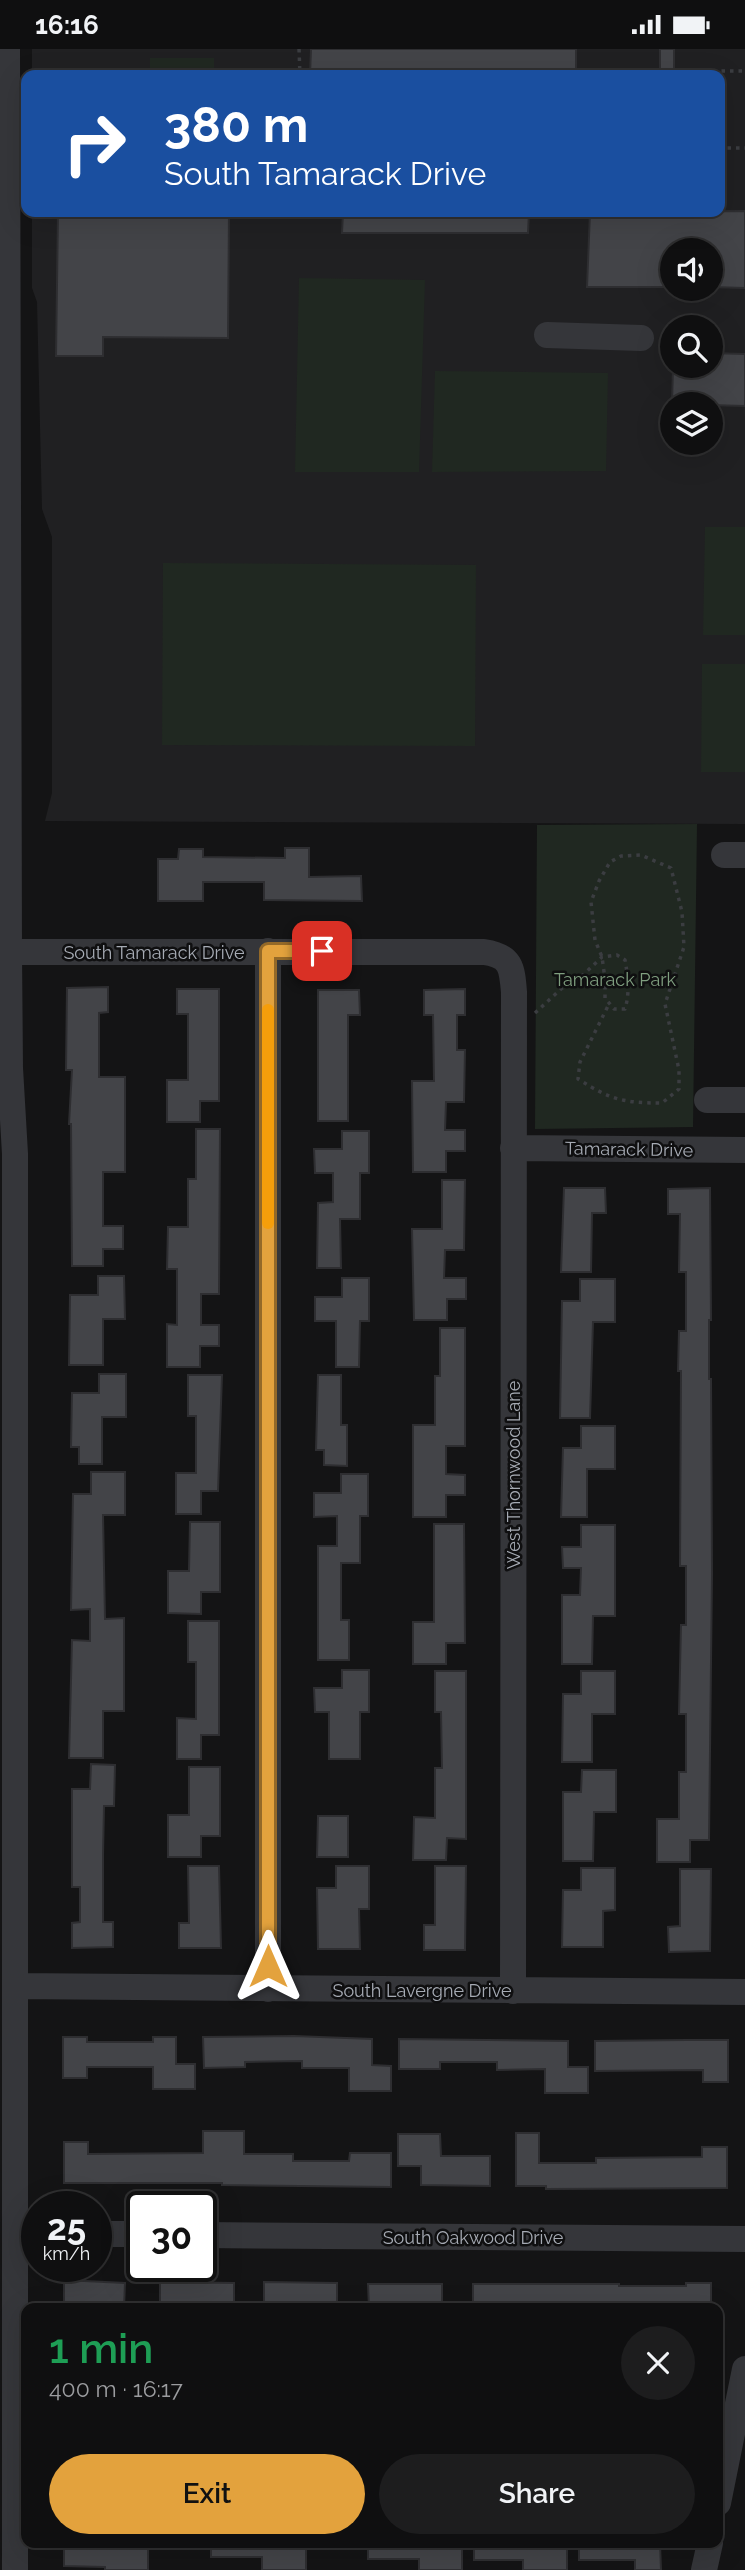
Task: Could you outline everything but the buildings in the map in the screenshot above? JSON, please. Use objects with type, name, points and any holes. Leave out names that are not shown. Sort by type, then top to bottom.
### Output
[{"type":"street","points":[[7,49],[3,175],[4,815],[10,1068],[7,1154],[10,2003],[23,2191]]},
{"type":"street","points":[[547,335],[641,338]]},
{"type":"street","points":[[268,951],[268,1989]]},
{"type":"street","name":"South Tamarack Drive","points":[[9,952],[484,952],[494,953],[508,961]]},
{"type":"street","name":"West Thornwood Lane","points":[[508,961],[512,969],[514,992],[513,1991]]},
{"type":"street","points":[[707,1100],[745,1100]]},
{"type":"street","name":"Tamarack Drive","points":[[513,1148],[745,1150]]},
{"type":"street","name":"South Lavergne Drive","points":[[10,2003],[268,1989],[745,1992]]},
{"type":"street","name":"South Oakwood Drive","points":[[217,2235],[745,2239]]},
{"type":"street","points":[[25,2282],[25,2303]]},
{"type":"street","points":[[723,2471],[745,2369]]},
{"type":"street","points":[[15,2570],[21,2477]]},
{"type":"street","points":[[704,2570],[709,2548]]},
{"type":"path","points":[[299,49],[300,70]]},
{"type":"path","points":[[725,71],[745,71]]},
{"type":"path","points":[[725,148],[745,148]]},
{"type":"path","points":[[536,1013],[561,989],[583,975],[602,957],[617,954],[625,960],[629,981],[625,1009],[614,1009],[605,998],[606,979],[602,957],[594,940],[591,902],[611,862],[621,856],[641,855],[671,867],[682,912],[684,947],[665,1004],[679,1070],[679,1089],[662,1103],[626,1103],[597,1091],[578,1079],[580,1062],[609,1004]]},
{"type":"shaded area","points":[[32,49],[745,49],[745,824],[45,821],[52,793],[52,537],[42,509],[37,302],[32,288],[32,217],[725,217],[725,70],[32,70]]},
{"type":"green space","points":[[150,58],[214,58],[214,70],[150,70]]},
{"type":"green space","points":[[299,278],[425,280],[419,472],[295,472]]},
{"type":"green space","points":[[435,371],[608,373],[606,471],[432,472]]},
{"type":"green space","points":[[705,527],[745,527],[745,635],[703,635]]},
{"type":"green space","points":[[163,563],[476,565],[475,746],[162,745]]},
{"type":"green space","points":[[702,664],[745,664],[745,772],[701,772]]},
{"type":"green space","name":"Tamarack Park","points":[[697,824],[693,1127],[535,1129],[537,825]]},
{"type":"slow traffic","points":[[268,1010],[268,1223]]},
{"type":"route","points":[[268,1966],[268,951],[322,951]]}]
